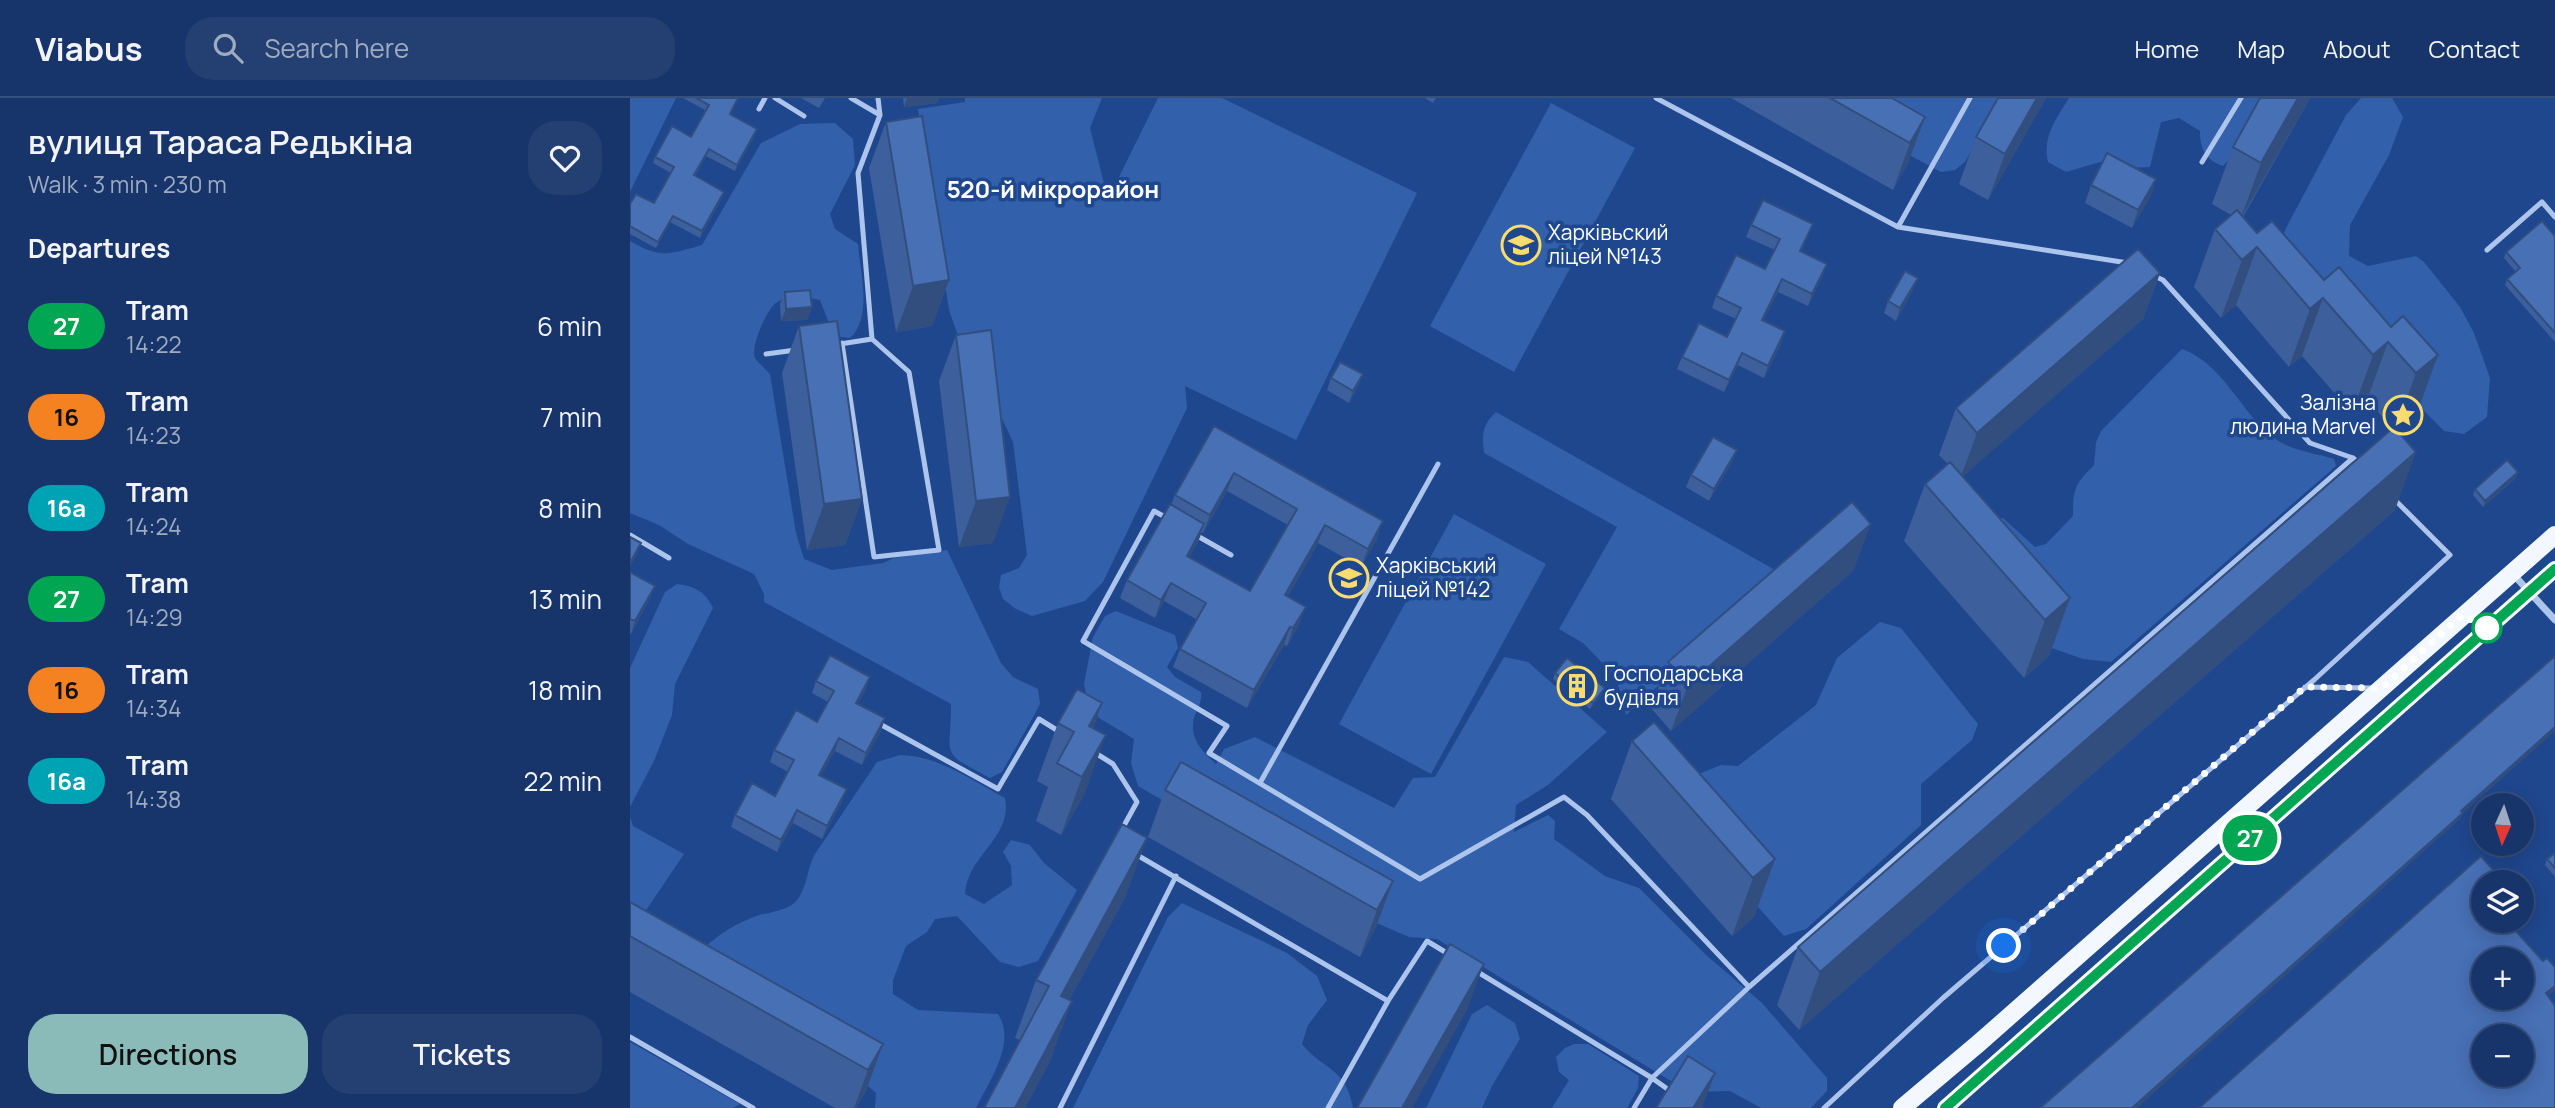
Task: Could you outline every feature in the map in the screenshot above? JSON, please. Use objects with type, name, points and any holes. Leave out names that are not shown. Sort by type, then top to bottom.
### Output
[{"type":"main road","points":[[1902,1108],[1979,1044],[2555,535]]},
{"type":"street","points":[[2512,572],[2555,620]]},
{"type":"lane","points":[[759,109],[765,98]]},
{"type":"lane","points":[[775,98],[804,116]]},
{"type":"lane","points":[[851,98],[880,115]]},
{"type":"lane","points":[[842,344],[874,557],[939,550],[909,372],[872,339],[858,173],[880,115],[878,98]]},
{"type":"lane","points":[[1656,98],[1898,227],[2126,262],[2138,268]]},
{"type":"lane","points":[[1898,227],[1970,98]]},
{"type":"lane","points":[[2203,162],[2241,98]]},
{"type":"lane","points":[[2487,250],[2542,202],[2555,217]]},
{"type":"lane","points":[[2151,274],[2163,280],[2310,443],[2353,458],[2370,474]]},
{"type":"lane","points":[[829,345],[872,339]]},
{"type":"lane","points":[[766,354],[804,349]]},
{"type":"lane","points":[[1634,1108],[1652,1078],[1749,987],[2353,458]]},
{"type":"lane","points":[[1260,783],[1438,464]]},
{"type":"lane","points":[[1824,1108],[1943,998],[2305,687],[2450,555],[2387,492]]},
{"type":"lane","points":[[1178,524],[1154,511],[1083,641],[1227,726],[1209,753],[1420,878],[1564,797],[1587,816],[1749,987]]},
{"type":"lane","points":[[1189,531],[1231,555]]},
{"type":"lane","points":[[630,535],[669,558]]},
{"type":"lane","points":[[2305,687],[2382,688]]},
{"type":"lane","points":[[875,721],[998,789],[1039,719],[1068,737]]},
{"type":"lane","points":[[1089,750],[1113,764],[1137,802],[1115,843]]},
{"type":"lane","points":[[1127,850],[1388,1001]]},
{"type":"lane","points":[[1060,1108],[1175,876]]},
{"type":"lane","points":[[1328,1108],[1388,1001],[1427,941],[1462,962]]},
{"type":"lane","points":[[1474,970],[1652,1078],[1683,1101]]},
{"type":"lane","points":[[630,1037],[753,1108]]},
{"type":"shaded area","points":[[630,98],[676,98],[630,192]]},
{"type":"shaded area","points":[[965,98],[1102,98],[1090,128],[1108,199],[1158,98],[1222,98],[1417,193],[1296,440],[1185,386],[1187,408],[1103,582],[1085,601],[1032,616],[1003,599],[999,587],[1001,575],[1019,568],[1027,555],[1013,442],[981,374],[964,353],[949,310],[918,109],[965,102]]},
{"type":"shaded area","points":[[1803,98],[2002,98],[1965,162],[1955,170],[1941,172]]},
{"type":"shaded area","points":[[2069,98],[2266,98],[2238,150],[2223,166],[2212,161],[2205,153],[2200,131],[2179,118],[2161,122],[2150,167],[2129,168],[2100,162],[2066,172],[2048,162],[2047,144],[2051,129]]},
{"type":"shaded area","points":[[2361,98],[2392,98],[2403,117],[2389,155],[2350,225],[2349,256],[2368,266],[2416,256],[2424,262],[2460,307],[2474,333],[2490,378],[2487,417],[2464,434],[2444,431],[2377,363],[2276,273],[2285,230],[2346,115]]},
{"type":"shaded area","points":[[1551,103],[1635,148],[1514,372],[1430,326]]},
{"type":"shaded area","points":[[835,123],[853,139],[855,165],[830,214],[835,229],[858,244],[863,294],[861,318],[850,338],[834,336],[820,300],[786,298],[776,303],[768,313],[757,337],[754,353],[756,360],[770,374],[796,533],[804,559],[832,570],[947,550],[1001,663],[1013,677],[1038,689],[1040,704],[1032,719],[1002,772],[990,778],[962,762],[951,751],[951,704],[764,602],[764,594],[754,574],[688,544],[659,525],[630,513],[630,241],[658,253],[681,251],[702,245],[761,143],[800,124]]},
{"type":"shaded area","points":[[2182,349],[2208,365],[2270,435],[2293,448],[2334,459],[2336,466],[2111,662],[2083,659],[2049,647],[1989,520],[2003,518],[2035,547],[2046,544],[2073,516],[2076,487],[2094,465],[2096,442],[2101,431]]},
{"type":"shaded area","points":[[1496,412],[1782,574],[1626,715],[1616,677],[1583,643],[1559,629],[1617,527],[1484,453],[1484,430]]},
{"type":"shaded area","points":[[1454,514],[1546,564],[1431,774],[1339,724]]},
{"type":"shaded area","points":[[677,584],[698,590],[713,608],[675,684],[672,715],[654,761],[630,807],[630,668],[665,592]]},
{"type":"shaded area","points":[[1116,611],[1175,635],[1178,648],[1167,667],[1175,677],[1201,692],[1193,731],[1200,747],[1216,764],[1224,749],[1255,737],[1394,808],[1413,778],[1435,777],[1504,657],[1528,662],[1607,732],[1548,785],[1516,805],[1514,832],[1548,815],[1555,821],[1554,839],[1605,876],[1639,888],[1705,954],[1762,1003],[1827,1078],[1827,1091],[1811,1108],[1761,1108],[1730,1091],[1689,1092],[1437,939],[1409,937],[1365,918],[1138,786],[1131,763],[1134,739],[1099,718],[1087,699],[1084,684],[1093,637],[1105,616]]},
{"type":"shaded area","points":[[1880,622],[1901,628],[1978,724],[1972,740],[1921,784],[1921,825],[1806,929],[1784,936],[1659,797],[1721,765],[1738,766],[1816,705],[1837,658]]},
{"type":"shaded area","points":[[900,755],[941,764],[1005,798],[1006,812],[1002,824],[973,868],[965,894],[984,904],[1012,885],[1011,866],[1003,852],[1011,840],[1030,845],[1044,863],[1077,890],[1038,961],[1019,967],[1000,962],[957,916],[935,919],[927,932],[906,946],[893,980],[893,994],[918,1010],[998,1014],[1003,1025],[1003,1049],[999,1062],[976,1108],[875,1108],[876,1093],[868,1086],[695,989],[692,959],[734,926],[793,904],[804,888],[815,854],[877,762]]},
{"type":"shaded area","points":[[630,817],[633,826],[684,854],[630,934]]},
{"type":"shaded area","points":[[1182,903],[1287,953],[1317,976],[1327,1000],[1308,1025],[1302,1044],[1340,1077],[1350,1095],[1353,1108],[1073,1108],[1168,917]]},
{"type":"shaded area","points":[[1487,1005],[1515,1023],[1520,1039],[1482,1108],[1426,1108],[1472,1014]]},
{"type":"shaded area","points":[[630,1042],[740,1104],[733,1108],[630,1108]]},
{"type":"shaded area","points":[[1574,1044],[1588,1044],[1639,1076],[1638,1088],[1627,1108],[1552,1108],[1569,1080],[1559,1072],[1556,1057]]},
{"type":"building","points":[[696,98],[738,98],[730,114],[757,129],[737,165],[709,149],[694,175],[724,192],[702,231],[673,216],[658,242],[630,226],[630,204],[636,194],[654,203],[674,167],[655,157],[672,126],[691,137],[709,105]]},
{"type":"building","points":[[1830,98],[1892,98],[1925,117],[1910,143]]},
{"type":"building","points":[[1998,98],[2037,98],[2005,154],[1976,137]]},
{"type":"building","points":[[2260,98],[2298,98],[2261,163],[2233,147]]},
{"type":"building","points":[[922,116],[949,280],[913,286],[886,122]]},
{"type":"building","points":[[2107,153],[2156,179],[2138,210],[2091,185]]},
{"type":"building","points":[[1763,200],[1813,224],[1800,251],[1827,264],[1812,294],[1782,279],[1762,320],[1785,331],[1768,366],[1742,353],[1729,380],[1682,357],[1699,323],[1727,337],[1741,308],[1716,296],[1736,255],[1765,269],[1780,239],[1751,225]]},
{"type":"building","points":[[2237,210],[2257,233],[2272,221],[2324,280],[2339,267],[2391,327],[2403,316],[2438,355],[2416,373],[2388,342],[2373,355],[2323,298],[2310,309],[2257,247],[2242,260],[2215,229]]},
{"type":"building","points":[[2542,221],[2555,236],[2555,333],[2507,279],[2520,268],[2506,252]]},
{"type":"building","points":[[2138,249],[2160,273],[1977,433],[1956,408]]},
{"type":"building","points":[[1905,271],[1918,278],[1900,308],[1888,301]]},
{"type":"building","points":[[810,290],[812,307],[786,309],[785,292]]},
{"type":"building","points":[[837,321],[862,499],[824,504],[799,326]]},
{"type":"building","points":[[991,330],[1010,497],[976,501],[956,335]]},
{"type":"building","points":[[1340,362],[1363,374],[1353,391],[1331,378]]},
{"type":"building","points":[[1214,426],[1383,521],[1368,549],[1325,525],[1285,595],[1306,607],[1293,628],[1290,627],[1254,690],[1180,649],[1206,603],[1171,583],[1161,600],[1127,580],[1170,504],[1204,524],[1187,556],[1250,591],[1297,509],[1234,473],[1210,515],[1175,495]]},
{"type":"building","points":[[2394,427],[2416,452],[1820,972],[1798,947]]},
{"type":"building","points":[[1713,437],[1737,450],[1714,489],[1691,475]]},
{"type":"building","points":[[2507,460],[2518,472],[2485,501],[2475,489]]},
{"type":"building","points":[[1950,462],[2070,598],[2045,620],[1925,484]]},
{"type":"building","points":[[1852,502],[1871,524],[1688,685],[1668,662]]},
{"type":"building","points":[[630,537],[641,543],[630,563]]},
{"type":"building","points":[[630,572],[655,586],[635,621],[630,619]]},
{"type":"building","points":[[830,655],[870,677],[856,703],[885,718],[866,753],[839,738],[819,775],[847,789],[827,826],[797,810],[781,840],[735,815],[752,783],[775,796],[794,760],[774,750],[796,710],[817,722],[834,691],[816,681]]},
{"type":"building","points":[[2555,656],[2555,727],[2481,793],[2471,793],[2471,802],[2461,811],[2463,813],[2132,1108],[2040,1108]]},
{"type":"building","name":"Господарська будівля","points":[[1567,658],[1605,688],[1593,703],[1555,673]]},
{"type":"building","points":[[1077,689],[1102,703],[1089,726],[1106,735],[1082,777],[1057,763],[1074,732],[1058,723]]},
{"type":"building","points":[[1654,722],[1775,859],[1753,878],[1632,741]]},
{"type":"building","points":[[1181,762],[1393,881],[1377,910],[1165,790]]},
{"type":"building","points":[[1122,824],[1147,838],[1061,996],[1072,1001],[1015,1108],[984,1108],[1049,986],[1036,980]]},
{"type":"building","points":[[2555,853],[2555,868],[2547,859]]},
{"type":"building","points":[[2481,856],[2493,870],[2471,870],[2471,933],[2518,933],[2530,947],[2471,947],[2471,1010],[2534,1010],[2534,951],[2543,961],[2547,958],[2555,967],[2555,986],[2546,993],[2555,1006],[2555,1108],[2199,1108]]},
{"type":"building","points":[[630,902],[883,1044],[868,1070],[630,936]]},
{"type":"building","points":[[1450,944],[1484,964],[1402,1108],[1357,1108]]},
{"type":"building","points":[[1688,1056],[1715,1073],[1693,1108],[1656,1108]]},
{"type":"tram line","points":[[1945,1108],[2555,568]]},
{"type":"tram line","name":"27","points":[[1945,1108],[2555,569]]},
{"type":"place","name":"Харківьский ліцей №143","points":[[1521,245]]},
{"type":"place","name":"Залізна людина Marvel","points":[[2403,415]]},
{"type":"place","name":"Харківський ліцей №142","points":[[1349,578]]},
{"type":"place","name":"Господарська будівля","points":[[1577,686]]},
{"type":"district","name":"520-й мікрорайон","points":[[1053,190]]},
{"type":"route","points":[[2004,946],[2305,687],[2382,688],[2462,615],[2487,628]]}]
